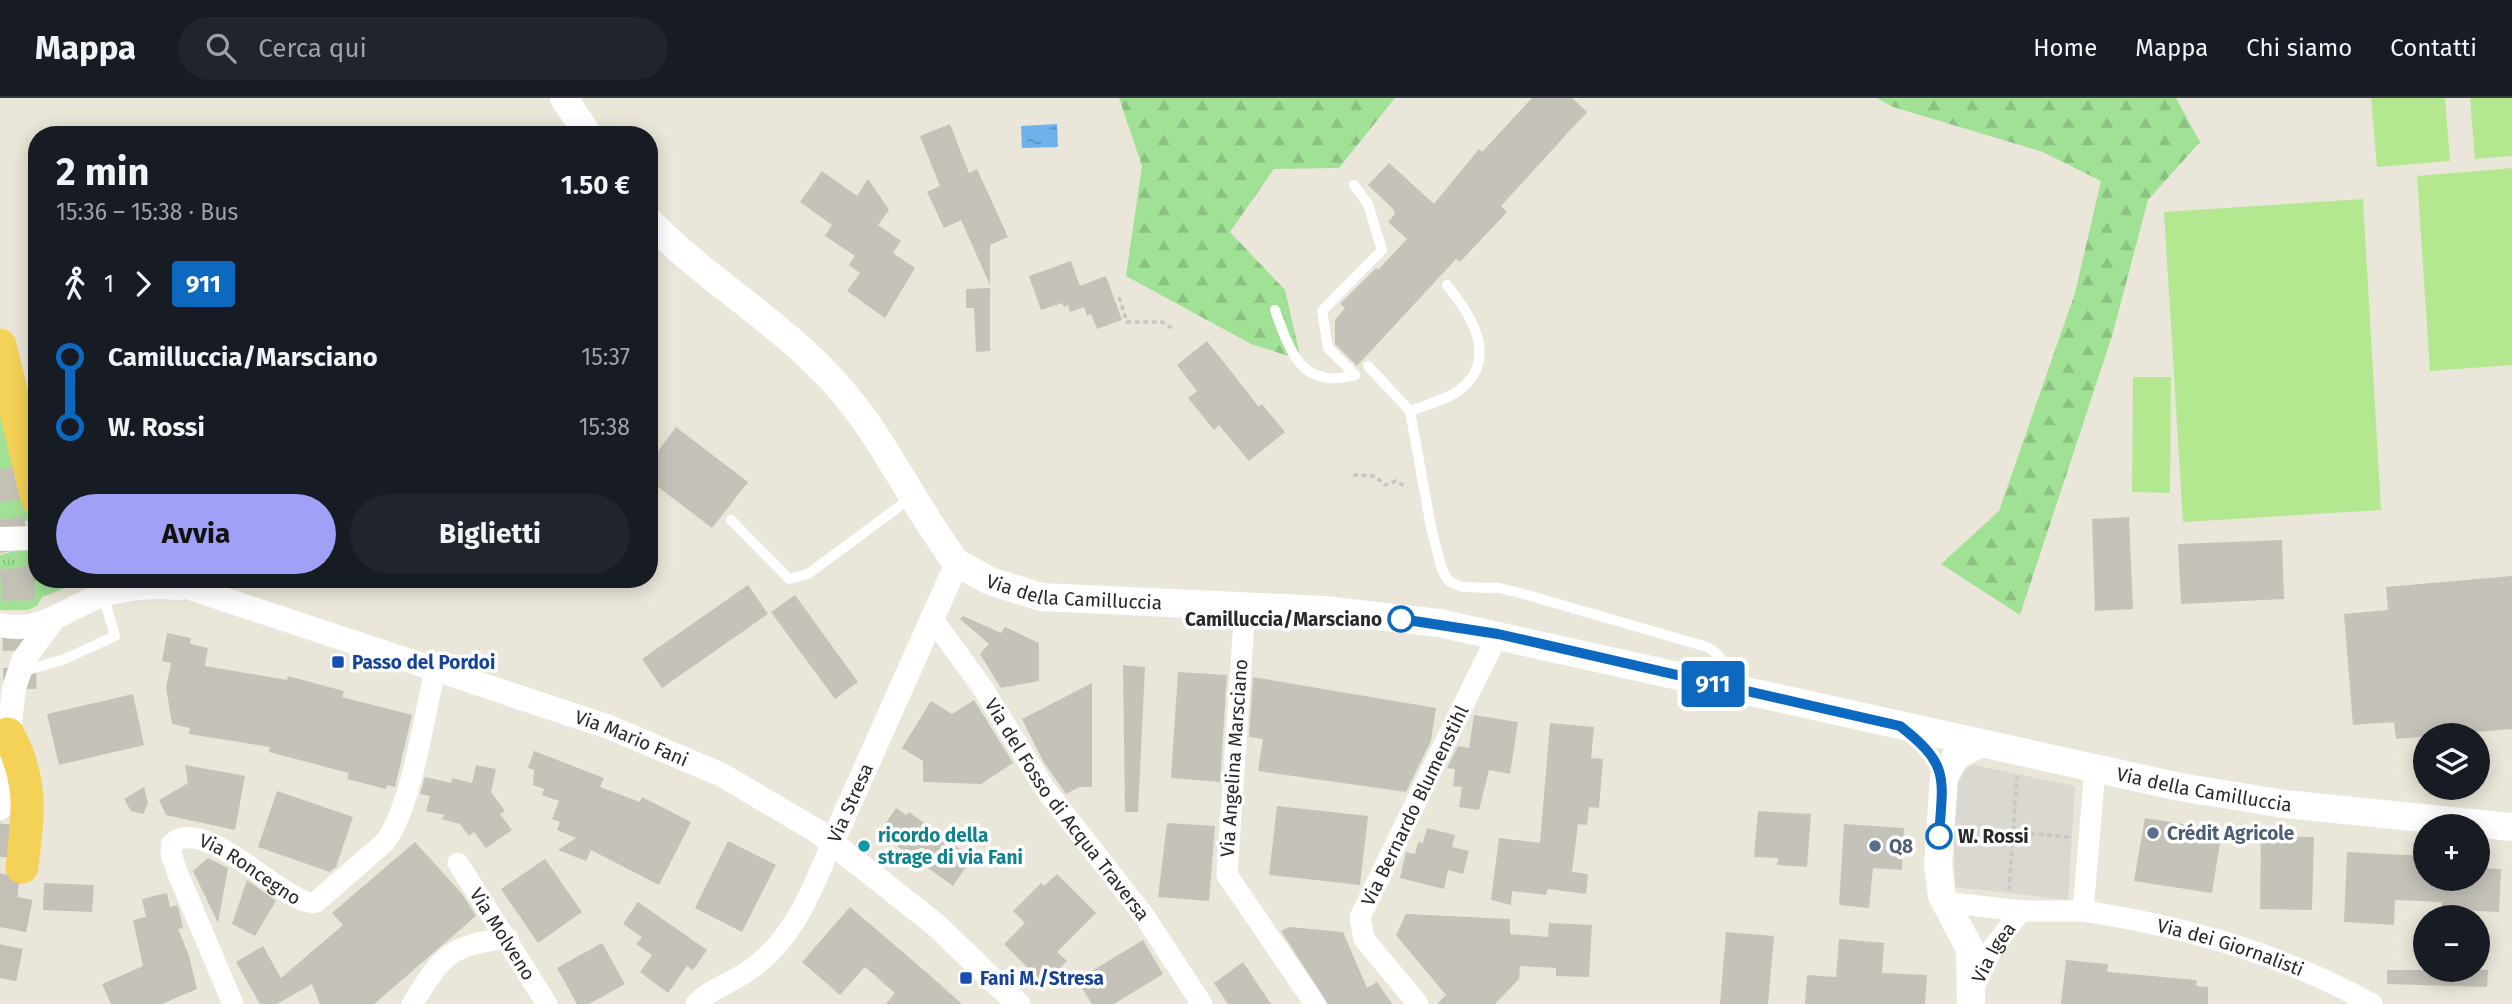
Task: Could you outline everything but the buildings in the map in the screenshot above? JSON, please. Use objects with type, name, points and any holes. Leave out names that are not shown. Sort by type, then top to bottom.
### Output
[{"type":"highway","points":[[0,345],[28,462]]},
{"type":"highway","points":[[8,734],[20,758],[29,788],[23,867]]},
{"type":"main road","points":[[564,98],[582,126]]},
{"type":"main road","name":"Via della Camilluccia","points":[[658,229],[693,262],[777,329],[835,383],[957,562],[990,581],[1041,597],[1351,613],[1498,634],[1978,745],[2260,801],[2512,827]]},
{"type":"main road","name":"Via della Camilluccia","points":[[1900,726],[1933,756],[1943,782]]},
{"type":"main road","points":[[1943,782],[1953,760],[1978,745]]},
{"type":"main road","name":"Via Igea","points":[[1943,782],[1938,870],[1945,902],[1970,949],[1971,1000]]},
{"type":"street","points":[[0,539],[28,538]]},
{"type":"street","name":"Via Stresa","points":[[696,1004],[753,968],[789,931],[808,900],[957,562]]},
{"type":"street","name":"Via Mario Fani","points":[[52,621],[108,588]]},
{"type":"street","name":"Via Mario Fani","points":[[185,588],[609,727],[703,766],[785,810],[832,843],[936,925],[1018,1004]]},
{"type":"street","name":"Via Angelina Marsciano","points":[[1245,606],[1226,869],[1232,886],[1315,1004]]},
{"type":"street","name":"Via del Fosso di Acqua Traversa","points":[[931,617],[982,687],[1045,789],[1145,917],[1202,1004]]},
{"type":"street","points":[[0,625],[22,627],[52,621]]},
{"type":"street","points":[[0,808],[8,734],[19,673],[30,649],[52,621]]},
{"type":"street","name":"Via Bernardo Blumenstihl","points":[[1418,1004],[1364,939],[1360,917],[1498,634]]},
{"type":"street","name":"Via Roncegno","points":[[233,1004],[178,874],[171,854],[172,843],[185,837],[232,853],[305,902],[316,902],[385,842],[393,831],[403,806],[435,671]]},
{"type":"street","points":[[2083,911],[2095,769]]},
{"type":"street","name":"Via Molveno","points":[[458,863],[508,938],[547,1004]]},
{"type":"street","name":"Via dei Giornalisti","points":[[1945,902],[2014,910],[2083,911],[2220,940],[2291,965],[2372,1004]]},
{"type":"street","name":"Via Igea","points":[[1971,1000],[1993,948],[2014,910]]},
{"type":"street","points":[[412,1004],[434,970],[452,951],[466,945],[508,938]]},
{"type":"lane","points":[[1275,310],[1289,349],[1302,366],[1318,377],[1336,380],[1355,375],[1328,348],[1322,311],[1382,250],[1368,204],[1354,185]]},
{"type":"lane","points":[[1410,411],[1446,397],[1469,382],[1478,357],[1478,341],[1471,315],[1447,285]]},
{"type":"lane","points":[[1368,366],[1410,411],[1442,570],[1449,581],[1462,587],[1499,588],[1524,594],[1707,647],[1717,652],[1727,669],[1730,688]]},
{"type":"lane","points":[[731,520],[793,580],[808,574],[912,498]]},
{"type":"lane","points":[[19,673],[65,659],[115,636],[110,588]]},
{"type":"path","points":[[1119,297],[1127,323],[1162,323],[1171,328]]},
{"type":"path","points":[[1353,475],[1375,476],[1385,485],[1396,481],[1412,493],[1426,497]]},
{"type":"path","points":[[2014,910],[2014,832],[2020,754]]},
{"type":"path","points":[[2014,832],[2068,837],[2067,849]]},
{"type":"green space","points":[[1119,98],[1395,98],[1339,168],[1274,169],[1230,232],[1285,290],[1301,360],[1251,344],[1126,276],[1142,166]]},
{"type":"green space","points":[[1877,98],[2176,98],[2200,142],[2148,200],[2112,336],[2020,615],[1941,564],[1999,511],[2075,293],[2101,181],[2043,152],[1893,107]]},
{"type":"green space","points":[[2371,98],[2445,98],[2450,161],[2377,167]]},
{"type":"green space","points":[[2470,98],[2512,98],[2512,156],[2475,159]]},
{"type":"green space","points":[[2512,168],[2512,365],[2430,371],[2417,176]]},
{"type":"green space","points":[[2363,199],[2381,510],[2183,522],[2164,212]]},
{"type":"green space","points":[[2133,377],[2171,377],[2170,493],[2132,492]]},
{"type":"green space","points":[[0,384],[28,505],[28,521],[14,519],[0,521]]},
{"type":"green space","points":[[20,549],[28,550],[28,588],[65,588],[42,597],[37,606],[28,610],[0,610],[0,555]]},
{"type":"shaded area","points":[[1973,765],[2075,786],[2068,900],[1955,887],[1954,838],[1958,784],[1965,770]]},
{"type":"water","points":[[1057,124],[1058,147],[1022,148],[1021,126]]},
{"type":"tunnel","points":[[0,469],[18,586],[20,689]]},
{"type":"tunnel","points":[[0,907],[13,771]]},
{"type":"tunnel","points":[[0,978],[19,884]]},
{"type":"bus line","name":"911","points":[[1401,619],[1498,634],[1900,726],[1928,749],[1941,772],[1943,782],[1939,836]]},
{"type":"place","name":"Camilluccia/Marsciano","points":[[1401,619]]},
{"type":"place","name":"Passo del Pordoi","points":[[338,662]]},
{"type":"place","name":"Crédit Agricole","points":[[2153,833]]},
{"type":"place","name":"W. Rossi","points":[[1939,836]]},
{"type":"place","name":"ricordo della strage di via Fani","points":[[864,846]]},
{"type":"place","name":"Q8","points":[[1875,846]]},
{"type":"place","name":"Fani M./Stresa","points":[[966,978]]}]
